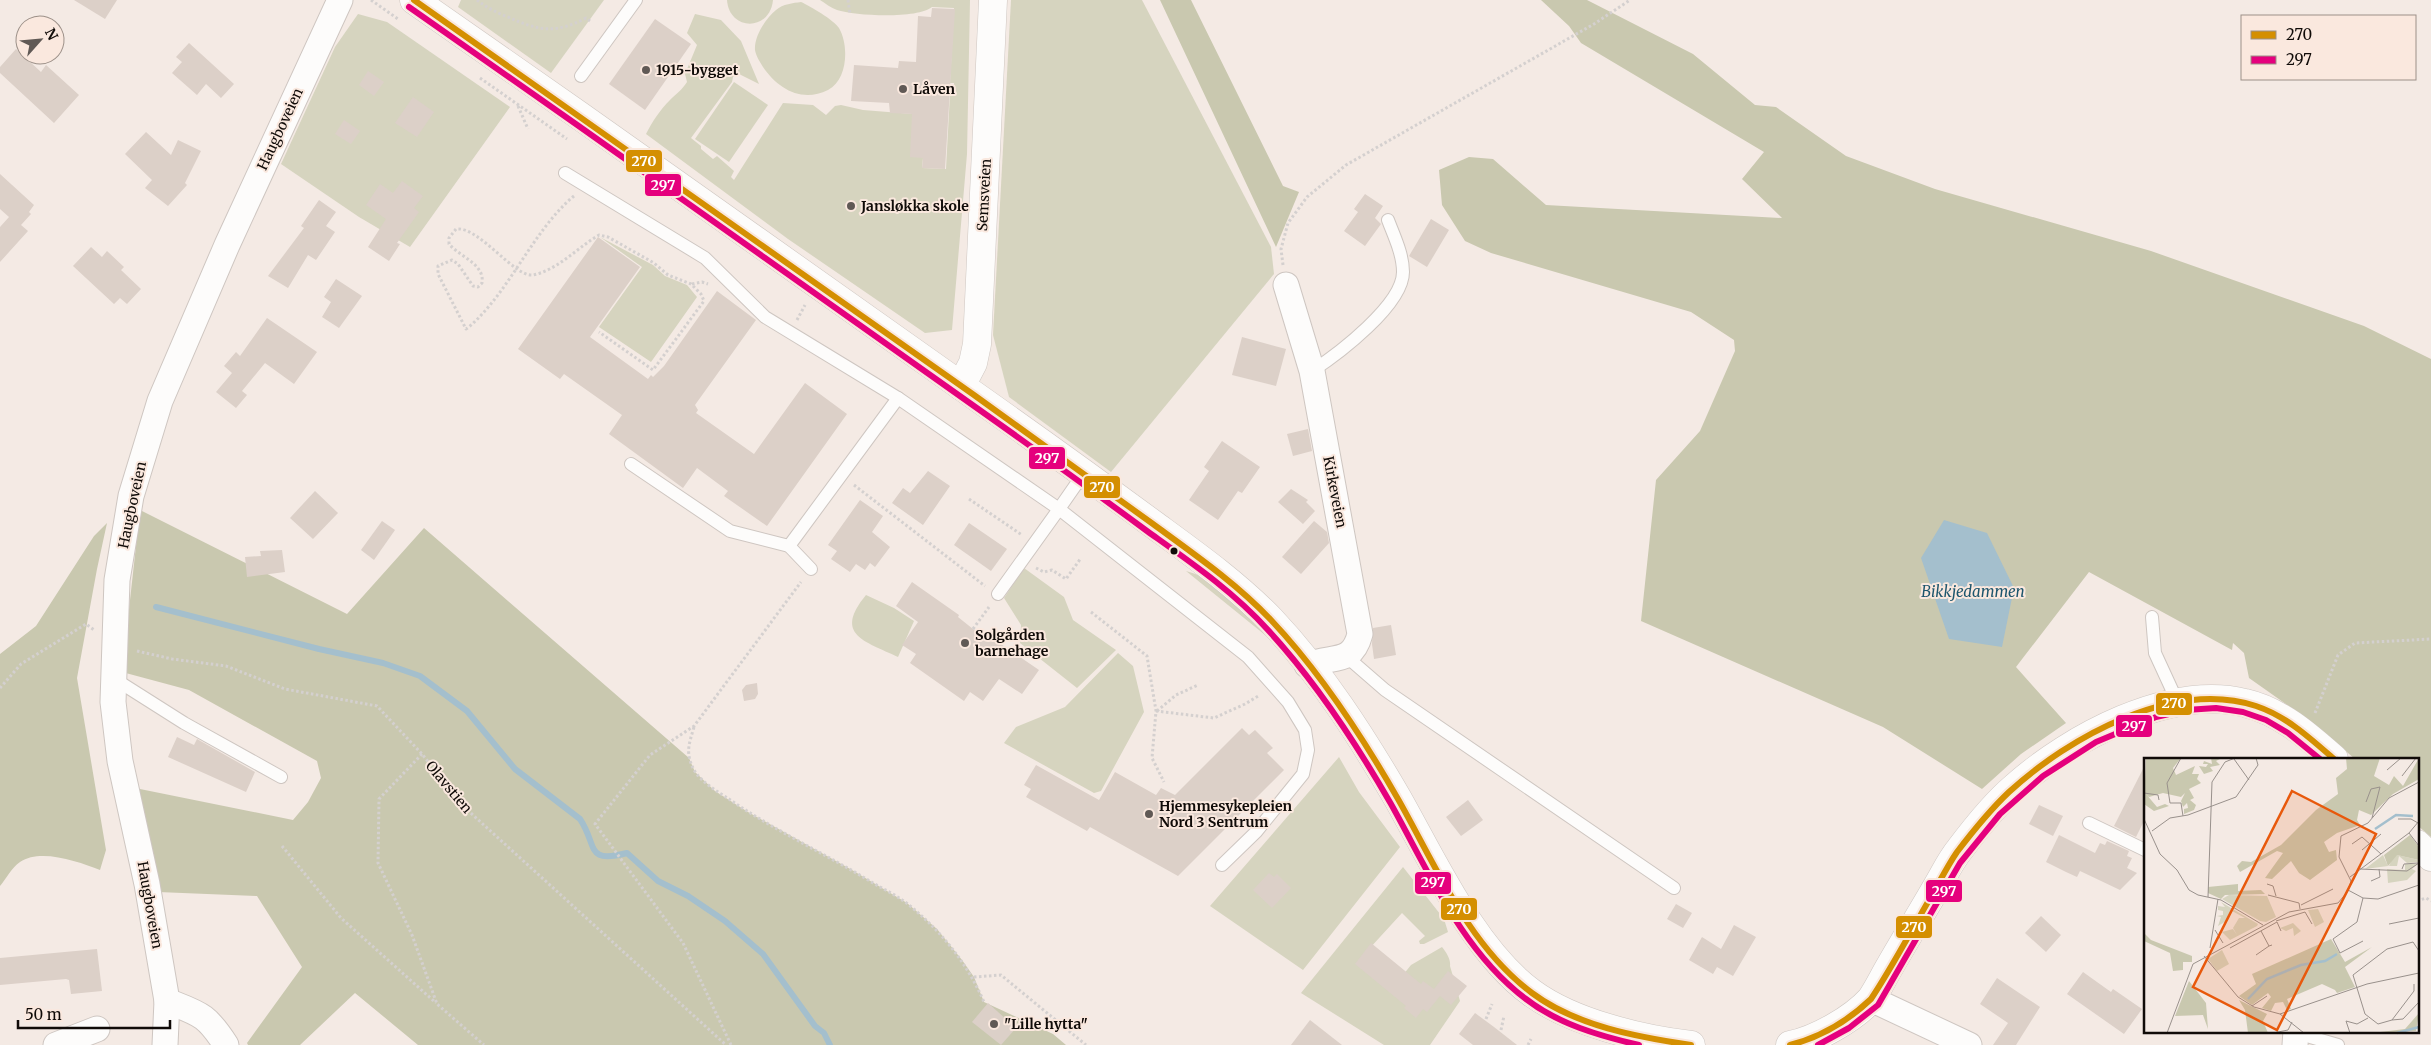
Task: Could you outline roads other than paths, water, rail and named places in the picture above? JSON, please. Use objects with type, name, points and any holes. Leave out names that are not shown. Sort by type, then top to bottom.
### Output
[{"type":"main road","points":[[414,0],[1084,473],[1223,576],[1270,620],[1308,664],[1353,727],[1382,772],[1464,913],[1510,975],[1551,1006],[1575,1017],[1691,1045]]},
{"type":"main road","name":"Semsveien","points":[[961,386],[973,363],[977,344],[993,0]]},
{"type":"main road","points":[[1790,1045],[1840,1025],[1870,999],[1958,850],[2014,788],[2057,754],[2102,729],[2145,712],[2178,703],[2221,700],[2245,703],[2266,710],[2307,734],[2333,758]]},
{"type":"main road","points":[[2418,845],[2431,857]]},
{"type":"street","name":"Haugboveien","points":[[165,1045],[167,1001],[147,884],[120,761],[113,702],[112,678],[117,580],[131,496],[160,401],[231,236],[340,0]]},
{"type":"street","name":"Kirkeveien","points":[[1286,285],[1312,371],[1360,634],[1357,648],[1346,657]]},
{"type":"street","points":[[1308,664],[1325,659],[1346,657]]},
{"type":"street","points":[[1870,999],[1969,1045]]},
{"type":"street","points":[[167,1001],[201,1015],[213,1025],[226,1045]]},
{"type":"street","points":[[56,1045],[97,1029]]},
{"type":"lane","points":[[581,76],[636,0]]},
{"type":"lane","points":[[565,173],[705,258],[765,317],[898,398],[1059,509],[1248,657],[1288,702],[1305,730],[1308,750],[1303,774],[1256,832],[1222,865]]},
{"type":"lane","points":[[1312,371],[1360,335],[1389,303],[1401,283],[1403,274],[1402,259],[1388,220]]},
{"type":"lane","points":[[789,546],[898,398]]},
{"type":"lane","points":[[631,464],[730,532],[789,546],[811,569]]},
{"type":"lane","points":[[998,594],[1084,473]]},
{"type":"lane","points":[[2152,617],[2155,654],[2178,703]]},
{"type":"lane","points":[[1346,657],[1385,690],[1674,888]]},
{"type":"lane","points":[[112,678],[184,723],[281,777]]},
{"type":"lane","points":[[2089,823],[2144,850]]},
{"type":"lane","points":[[2294,1035],[2338,1045]]},
{"type":"water","name":"Bikkjedammen","points":[[1944,520],[1987,533],[2014,588],[2002,647],[1949,639],[1921,558]]},
{"type":"waterway","points":[[156,607],[319,649],[383,663],[420,676],[467,711],[515,769],[580,819],[594,850],[598,854],[614,856],[627,853],[658,881],[688,896],[725,921],[763,954],[815,1026],[824,1033],[830,1045]]},
{"type":"place","name":"1915-bygget","points":[[646,70]]},
{"type":"place","name":"Låven","points":[[903,89]]},
{"type":"place","name":"Jansløkka skole","points":[[851,206]]},
{"type":"place","name":"Solgården barnehage","points":[[965,643]]},
{"type":"place","name":"Hjemmesykepleien Nord 3 Sentrum","points":[[1149,814]]},
{"type":"place","name":"\"Lille hytta\"","points":[[994,1024]]}]
